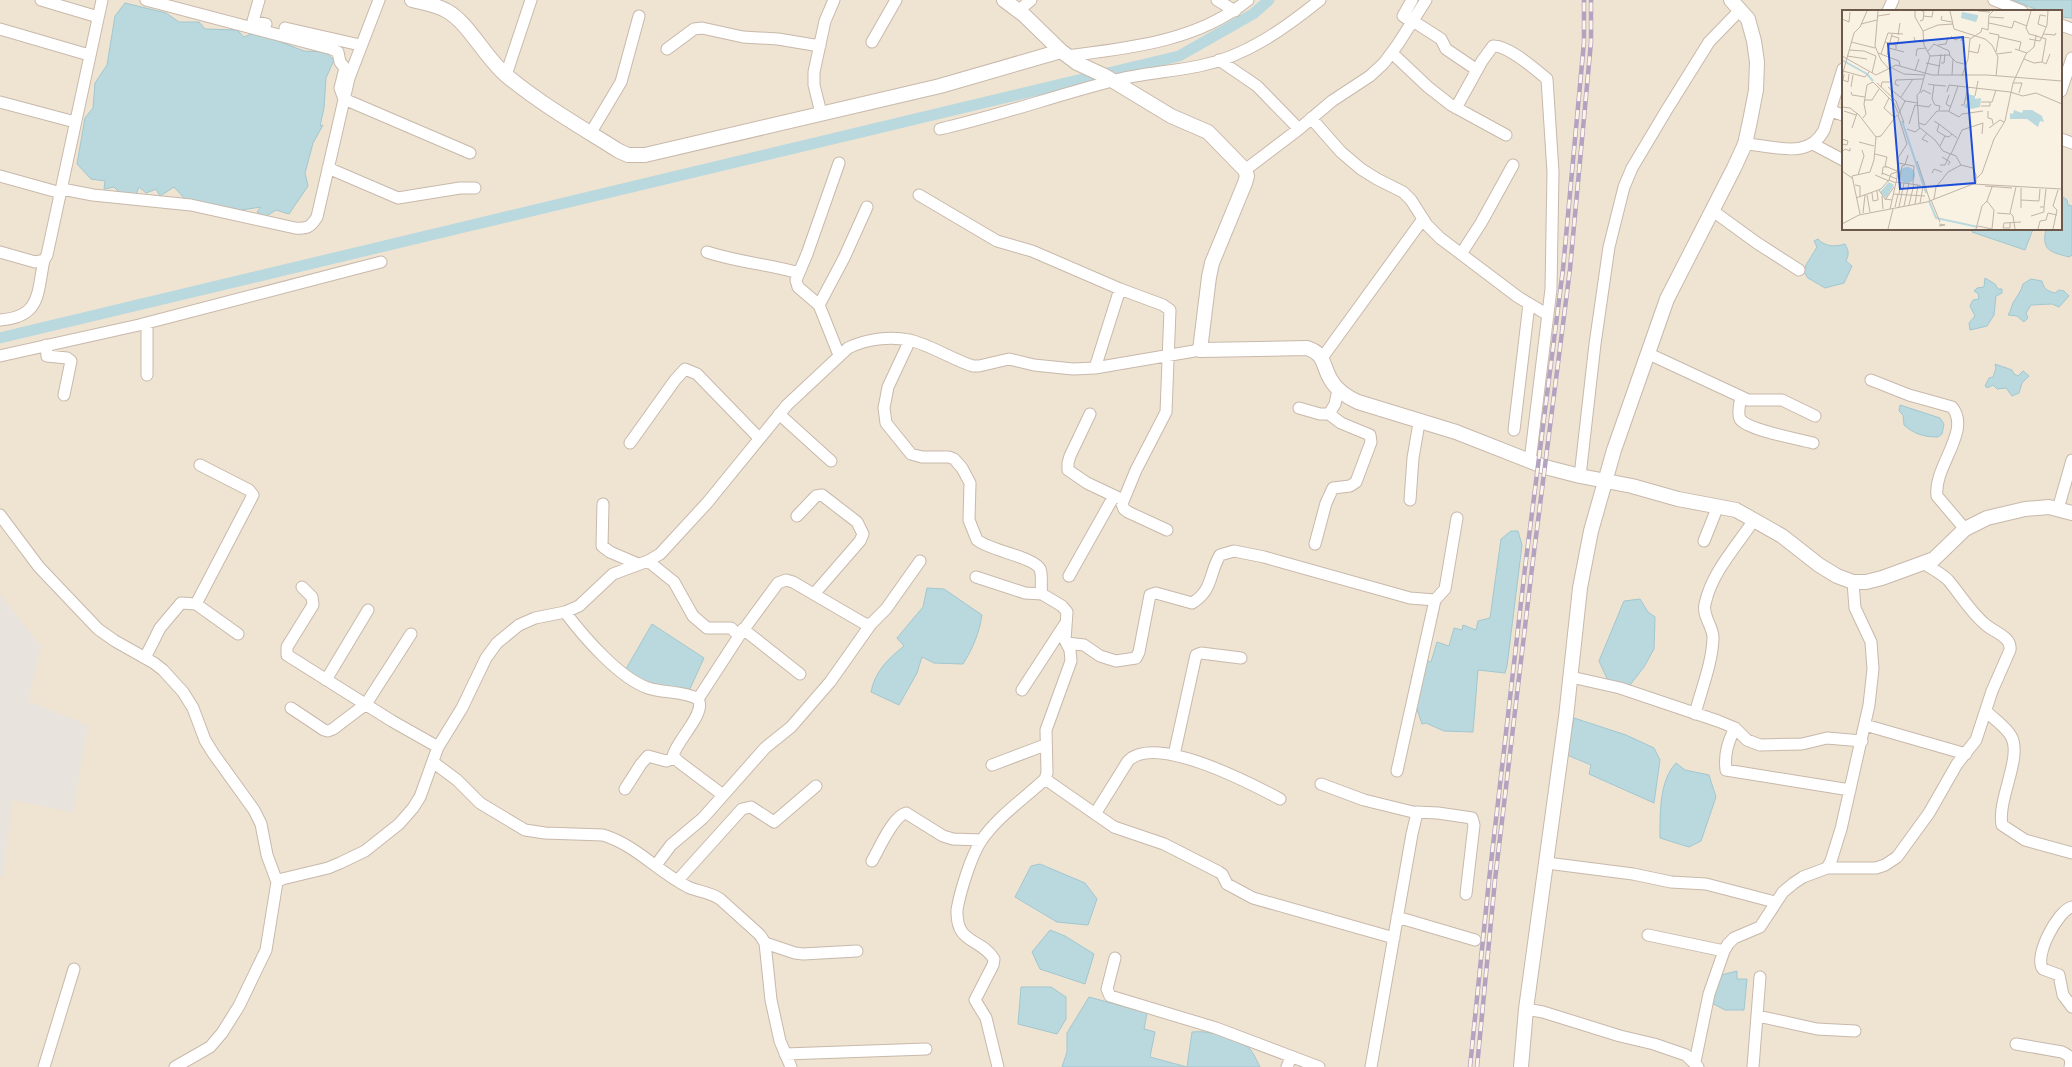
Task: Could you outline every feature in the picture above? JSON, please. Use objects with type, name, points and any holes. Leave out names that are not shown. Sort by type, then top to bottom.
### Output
[{"type":"street","points":[[41,0],[98,17]]},
{"type":"street","points":[[0,320],[24,316],[31,310],[36,300],[44,260],[47,255],[62,191],[89,55],[102,0]]},
{"type":"street","points":[[146,0],[274,32],[336,50],[338,52],[340,62],[345,68],[340,88],[344,99],[470,153]]},
{"type":"street","points":[[259,0],[253,21],[360,45]]},
{"type":"street","points":[[0,176],[62,191],[191,205],[305,229],[312,225],[317,217],[344,99],[360,45],[378,0]]},
{"type":"street","points":[[412,0],[447,10],[460,19],[478,45],[506,75],[550,109],[618,151],[628,155],[645,155],[1068,56],[1121,49],[1170,38],[1217,21],[1235,11],[1248,0]]},
{"type":"street","points":[[506,75],[531,0]]},
{"type":"street","points":[[821,113],[814,85],[814,72],[825,21],[834,0]]},
{"type":"street","points":[[872,42],[896,0]]},
{"type":"street","points":[[1004,0],[1068,56],[1109,78],[1171,116],[1208,132],[1245,170],[1247,176],[1245,183],[1212,263],[1200,350]]},
{"type":"street","points":[[1018,11],[1031,0]]},
{"type":"street","points":[[1217,0],[1235,11]]},
{"type":"street","points":[[940,129],[990,118],[1109,78],[1200,66],[1219,60],[1253,47],[1291,23],[1320,0]]},
{"type":"street","points":[[1412,0],[1402,16],[1441,39],[1446,49],[1477,70]]},
{"type":"street","points":[[1245,170],[1299,129],[1332,101],[1370,76],[1392,53],[1426,0]]},
{"type":"street","points":[[1888,10],[1893,0]]},
{"type":"street","points":[[1994,0],[2018,10]]},
{"type":"street","points":[[1521,1067],[1526,1009],[1571,677],[1580,588],[1591,531],[1614,450],[1647,353],[1667,300],[1713,211],[1745,144],[1756,90],[1757,62],[1752,29],[1735,5],[1709,42],[1666,111],[1632,168],[1624,187],[1609,247],[1595,344],[1580,476]]},
{"type":"street","points":[[590,134],[621,82],[639,16]]},
{"type":"street","points":[[2062,25],[2072,29]]},
{"type":"street","points":[[667,50],[694,29],[702,28],[742,37],[778,39],[820,46]]},
{"type":"street","points":[[0,29],[89,55]]},
{"type":"street","points":[[1456,108],[1491,48],[1496,46],[1526,61],[1546,79],[1553,172],[1552,289],[1530,461]]},
{"type":"street","points":[[1392,53],[1428,87],[1456,108],[1506,135]]},
{"type":"street","points":[[2062,88],[2072,58]]},
{"type":"street","points":[[1219,60],[1257,86],[1299,129]]},
{"type":"street","points":[[1745,144],[1792,150],[1813,144],[1820,138],[1824,130],[1842,72]]},
{"type":"street","points":[[0,102],[76,122]]},
{"type":"street","points":[[1831,111],[1842,115]]},
{"type":"street","points":[[1312,118],[1341,152],[1361,169],[1377,180],[1403,192],[1423,219],[1440,238],[1529,304],[1548,314]]},
{"type":"street","points":[[2062,139],[2072,143]]},
{"type":"street","points":[[1813,144],[1842,159]]},
{"type":"street","points":[[839,163],[796,285],[819,305],[839,355]]},
{"type":"street","points":[[1461,254],[1481,223],[1513,166]]},
{"type":"street","points":[[328,168],[398,198],[460,188],[475,188]]},
{"type":"street","points":[[919,195],[997,241],[1032,251],[1120,290],[1163,305],[1170,310],[1167,400],[1164,419],[1118,498],[1069,576]]},
{"type":"street","points":[[819,305],[844,258],[867,207]]},
{"type":"street","points":[[1713,211],[1757,243],[1799,270]]},
{"type":"street","points":[[1322,358],[1423,219]]},
{"type":"street","points":[[0,252],[35,262],[44,260]]},
{"type":"street","points":[[707,252],[740,262],[766,265],[799,273]]},
{"type":"street","points":[[0,356],[147,324],[381,262]]},
{"type":"street","points":[[1095,368],[1120,290]]},
{"type":"street","points":[[1514,430],[1529,304]]},
{"type":"street","points":[[147,324],[147,375]]},
{"type":"street","points":[[277,882],[282,879],[340,864],[365,851],[388,834],[413,808],[420,797],[438,747],[462,708],[486,658],[497,643],[519,625],[535,618],[565,612],[583,602],[613,574],[643,562],[666,548],[708,503],[779,414],[839,355],[857,343],[882,339],[910,340],[973,366],[1009,359],[1034,365],[1073,369],[1095,368],[1200,350],[1308,348],[1316,351],[1322,358],[1330,380],[1338,390],[1347,397],[1358,402],[1419,423],[1456,432],[1530,461],[1580,476],[1606,481],[1678,500],[1736,510],[1782,536],[1819,566],[1853,582],[1866,582],[1925,564],[1934,559],[1965,529],[1987,518],[2012,511],[2049,507],[2072,513]]},
{"type":"street","points":[[910,340],[888,387],[884,408],[886,423],[911,454],[922,457],[949,457],[954,459],[962,468],[970,483],[969,520],[977,540],[994,550],[1029,560],[1035,564],[1042,574],[1042,594]]},
{"type":"street","points":[[46,345],[47,356],[67,358],[71,361],[64,395]]},
{"type":"street","points":[[1647,353],[1741,397],[1756,401],[1768,399],[1782,400],[1815,416]]},
{"type":"street","points":[[630,443],[675,380],[685,369],[697,374],[759,438]]},
{"type":"street","points":[[1871,380],[1909,395],[1952,407],[1958,415],[1957,430],[1937,481],[1936,491],[1937,496],[1965,529]]},
{"type":"street","points":[[1329,414],[1335,404],[1338,390]]},
{"type":"street","points":[[1741,397],[1739,415],[1741,420],[1748,425],[1767,432],[1813,443]]},
{"type":"street","points":[[1299,408],[1320,414],[1329,414],[1341,423],[1370,435],[1371,442],[1356,482],[1350,486],[1335,487],[1330,493],[1316,544]]},
{"type":"street","points":[[779,414],[831,461]]},
{"type":"street","points":[[1090,414],[1070,456],[1068,470],[1118,498],[1124,509],[1167,530]]},
{"type":"street","points":[[1410,500],[1413,458],[1419,423]]},
{"type":"street","points":[[2058,509],[2072,460]]},
{"type":"street","points":[[196,604],[253,495],[249,490],[200,464]]},
{"type":"street","points":[[797,516],[816,496],[824,496],[861,527],[863,536],[814,594]]},
{"type":"street","points":[[603,504],[602,546],[610,552],[643,562],[674,582],[693,616],[707,628],[731,628],[741,632],[800,674]]},
{"type":"street","points":[[1704,541],[1718,506]]},
{"type":"street","points":[[0,515],[39,567],[98,629],[115,642],[145,658],[163,670],[183,692],[193,708],[205,740],[254,810],[261,824],[267,855],[277,882],[266,950],[239,1006],[222,1034],[210,1047],[174,1067]]},
{"type":"street","points":[[1397,771],[1435,600],[1445,589],[1457,518]]},
{"type":"street","points":[[1695,714],[1712,649],[1713,632],[1705,614],[1707,597],[1719,570],[1754,520]]},
{"type":"street","points":[[1067,643],[1084,646],[1100,656],[1116,661],[1136,658],[1139,652],[1150,595],[1156,592],[1192,603],[1210,584],[1216,562],[1220,556],[1234,551],[1292,564],[1410,598],[1435,600]]},
{"type":"street","points":[[656,865],[671,845],[695,827],[764,748],[791,727],[830,682],[871,624],[886,609],[920,561]]},
{"type":"street","points":[[1696,1065],[1710,994],[1724,951],[1734,938],[1755,930],[1764,923],[1775,902],[1783,892],[1799,880],[1827,868],[1876,868],[1885,865],[1897,857],[1929,813],[1947,780],[1976,740],[1987,712],[1992,691],[2010,650],[2010,643],[1973,614],[1946,579],[1925,564]]},
{"type":"street","points":[[976,577],[1025,593],[1042,594],[1062,606],[1067,612],[1067,643],[1070,650],[1071,660],[1046,730],[1045,745],[1047,769],[1045,779],[1005,814],[981,840],[975,850],[959,899],[956,920],[960,931],[994,959],[994,966],[975,1000],[986,1018],[998,1067]]},
{"type":"street","points":[[698,699],[741,632],[778,583],[788,580],[865,624],[871,624]]},
{"type":"street","points":[[1827,868],[1838,841],[1862,741],[1870,698],[1874,656],[1871,642],[1856,608],[1853,582]]},
{"type":"street","points":[[302,587],[312,597],[313,605],[287,647],[287,655],[438,747]]},
{"type":"street","points":[[145,658],[160,628],[178,605],[185,602],[196,604],[238,634]]},
{"type":"street","points":[[326,680],[368,610]]},
{"type":"street","points":[[565,612],[584,639],[633,680],[654,690],[698,699]]},
{"type":"street","points":[[1022,690],[1068,620]]},
{"type":"street","points":[[291,708],[319,727],[328,731],[333,730],[366,704],[411,634]]},
{"type":"street","points":[[1174,755],[1196,655],[1201,653],[1241,658]]},
{"type":"street","points":[[1571,677],[1620,688],[1735,728],[1747,740],[1760,745],[1802,744],[1827,738],[1862,741]]},
{"type":"street","points":[[698,699],[700,705],[696,716],[676,748],[673,756],[723,795]]},
{"type":"street","points":[[1987,712],[2011,736],[2014,748],[2013,761],[2001,807],[2002,825],[2025,840],[2072,853]]},
{"type":"street","points":[[1865,725],[1966,754]]},
{"type":"street","points":[[1735,728],[1728,741],[1724,758],[1726,770],[1850,790]]},
{"type":"street","points":[[992,765],[1045,745]]},
{"type":"street","points":[[1095,814],[1119,773],[1133,755],[1152,751],[1174,755],[1200,763],[1257,787],[1280,799]]},
{"type":"street","points":[[625,789],[648,756],[666,761],[675,758]]},
{"type":"street","points":[[433,762],[457,780],[480,803],[525,830],[544,833],[603,835],[626,845],[688,887],[713,894],[720,899],[760,935],[765,943],[771,1000],[780,1041],[791,1067]]},
{"type":"street","points":[[1045,779],[1114,827],[1164,844],[1219,872],[1222,874],[1227,884],[1253,898],[1394,938]]},
{"type":"street","points":[[1321,784],[1364,800],[1416,812],[1472,818],[1474,824],[1466,894]]},
{"type":"street","points":[[678,880],[742,809],[751,807],[774,822],[816,786]]},
{"type":"street","points":[[1371,1067],[1412,834],[1417,818],[1416,812]]},
{"type":"street","points":[[872,860],[894,823],[899,817],[906,813],[943,836],[953,839],[981,840]]},
{"type":"street","points":[[1546,863],[1633,874],[1671,882],[1706,884],[1775,902]]},
{"type":"street","points":[[2072,907],[2065,911],[2048,934],[2041,953],[2040,963],[2043,969],[2059,975],[2063,995],[2072,1007]]},
{"type":"street","points":[[1398,918],[1475,940]]},
{"type":"street","points":[[1648,935],[1724,951]]},
{"type":"street","points":[[765,943],[795,953],[803,954],[857,950]]},
{"type":"street","points":[[1115,958],[1107,992],[1110,996],[1211,1026],[1289,1062],[1318,1067]]},
{"type":"street","points":[[44,1067],[74,969]]},
{"type":"street","points":[[1753,1067],[1760,977]]},
{"type":"street","points":[[1526,1009],[1543,1012],[1620,1036],[1654,1044],[1686,1055],[1696,1065]]},
{"type":"street","points":[[1758,1016],[1817,1028],[1855,1031]]},
{"type":"street","points":[[2016,1044],[2062,1052],[2068,1055],[2071,1060]]},
{"type":"street","points":[[786,1054],[926,1049]]},
{"type":"shaded area","points":[[0,0],[2072,0],[2072,1067],[0,1067]]},
{"type":"shaded area","points":[[0,594],[41,647],[28,701],[88,725],[73,812],[12,800],[3,877],[0,876]]},
{"type":"water","points":[[2013,0],[2072,0],[2072,18],[2062,17],[2062,10],[2038,10]]},
{"type":"water","points":[[125,3],[166,13],[179,22],[199,22],[205,29],[237,30],[244,37],[261,30],[265,36],[304,51],[325,52],[334,60],[326,78],[324,108],[320,126],[323,125],[313,143],[305,173],[308,186],[289,214],[276,210],[265,217],[257,212],[261,207],[241,210],[185,199],[174,187],[160,196],[156,189],[146,193],[139,187],[134,199],[126,199],[114,187],[104,189],[105,181],[91,179],[77,164],[85,118],[93,108],[95,83],[107,65],[115,16]]},
{"type":"water","points":[[2062,198],[2067,200],[2068,205],[2072,206],[2072,255],[2069,257],[2052,252],[2046,246],[2045,242],[2046,230],[2062,230]]},
{"type":"water","points":[[1972,230],[2033,230],[2025,250],[1972,232]]},
{"type":"water","points":[[1818,239],[1824,244],[1831,246],[1845,244],[1848,252],[1846,261],[1852,266],[1844,283],[1825,288],[1808,278],[1804,272],[1806,265],[1817,247],[1814,241]]},
{"type":"water","points":[[1985,278],[1995,284],[1998,289],[2002,289],[2002,293],[1996,296],[1994,315],[1987,326],[1970,330],[1969,323],[1975,316],[1970,306],[1973,300],[1979,299],[1978,293],[1974,291],[1977,288],[1984,287]]},
{"type":"water","points":[[2031,279],[2042,281],[2045,288],[2050,291],[2055,293],[2059,290],[2064,291],[2069,296],[2059,307],[2052,304],[2031,305],[2026,313],[2028,318],[2024,322],[2017,316],[2008,315],[2023,284]]},
{"type":"water","points":[[1995,364],[2012,370],[2014,374],[2018,376],[2023,371],[2029,376],[2022,383],[2019,393],[2012,396],[2006,388],[1997,389],[1993,385],[1987,388],[1985,386],[1989,378],[1993,377],[1996,368]]},
{"type":"water","points":[[1900,405],[1940,418],[1944,424],[1942,434],[1938,437],[1915,433],[1904,425],[1903,415],[1899,411]]},
{"type":"water","points":[[1511,531],[1518,531],[1522,545],[1505,673],[1478,670],[1473,732],[1444,731],[1426,723],[1422,724],[1410,689],[1412,675],[1422,675],[1426,660],[1431,662],[1437,642],[1449,646],[1454,628],[1462,630],[1463,625],[1476,630],[1478,621],[1490,618],[1501,539]]},
{"type":"water","points":[[927,588],[944,589],[982,615],[981,622],[975,641],[963,664],[934,663],[922,657],[917,673],[899,705],[871,692],[876,678],[883,666],[904,646],[897,638],[923,607]]},
{"type":"water","points":[[1640,599],[1648,612],[1655,617],[1654,649],[1644,667],[1630,685],[1610,685],[1599,661],[1624,601]]},
{"type":"water","points":[[652,624],[704,658],[688,693],[659,693],[623,674]]},
{"type":"water","points":[[1574,718],[1626,735],[1654,748],[1660,760],[1654,803],[1589,774],[1591,765],[1567,755]]},
{"type":"water","points":[[1676,763],[1685,770],[1709,775],[1716,797],[1701,841],[1689,847],[1660,838],[1663,788],[1670,770]]},
{"type":"water","points":[[1040,864],[1085,883],[1097,899],[1088,925],[1057,922],[1015,897],[1031,866]]},
{"type":"water","points":[[1050,930],[1065,936],[1094,954],[1085,984],[1040,969],[1032,952]]},
{"type":"water","points":[[1737,971],[1737,979],[1747,979],[1744,1010],[1725,1010],[1704,999],[1709,978]]},
{"type":"water","points":[[1021,987],[1051,987],[1066,997],[1066,1019],[1057,1034],[1018,1024]]},
{"type":"water","points":[[1089,997],[1147,1013],[1144,1029],[1155,1032],[1150,1057],[1187,1067],[1062,1067],[1067,1052],[1067,1033]]},
{"type":"water","points":[[1192,1032],[1206,1032],[1221,1035],[1243,1044],[1249,1048],[1260,1067],[1187,1067]]},
{"type":"waterway","points":[[0,338],[1179,56],[1253,14],[1269,0]]},
{"type":"railway","points":[[1470,1067],[1489,880],[1525,568],[1563,269],[1584,42],[1584,0]]},
{"type":"railway","points":[[1477,1067],[1495,880],[1532,568],[1570,269],[1591,42],[1591,0]]}]
